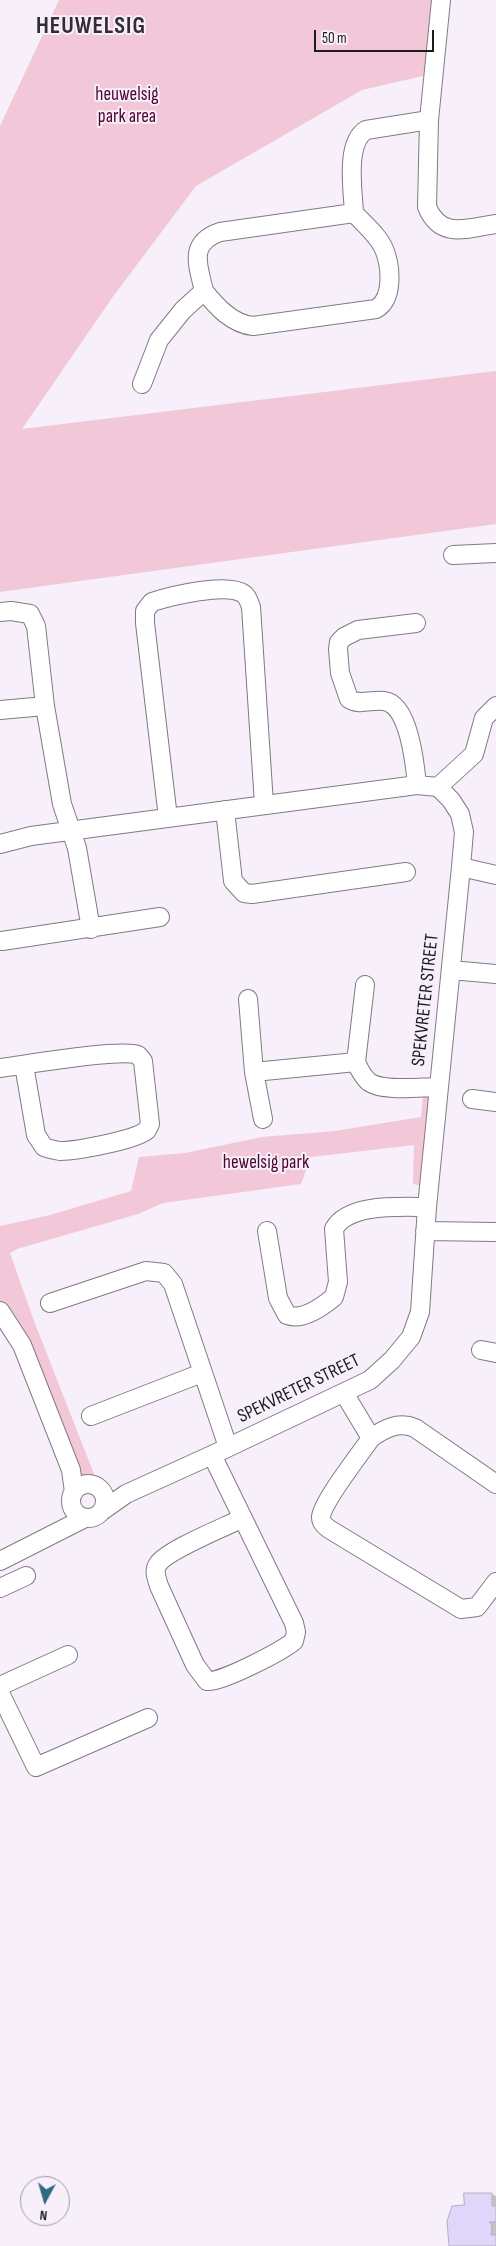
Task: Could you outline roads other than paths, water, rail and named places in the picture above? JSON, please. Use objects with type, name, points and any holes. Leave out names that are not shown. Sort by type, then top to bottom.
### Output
[{"type":"street","points":[[441,0],[429,120],[427,207],[432,218],[444,228],[452,230],[496,224]]},
{"type":"street","points":[[354,213],[210,235],[199,246],[197,254],[204,291],[214,304],[229,316],[248,326],[272,325],[376,309],[386,300],[389,289],[387,259],[379,241],[354,213],[353,150],[360,134],[366,130],[429,120]]},
{"type":"street","points":[[142,384],[159,340],[183,310],[204,291]]},
{"type":"street","points":[[453,555],[496,553]]},
{"type":"street","points":[[168,818],[146,645],[145,611],[152,602],[214,589],[235,590],[242,593],[247,597],[251,607],[264,804]]},
{"type":"street","points":[[0,612],[22,612],[30,614],[34,620],[45,706],[62,804],[73,832],[91,929]]},
{"type":"street","points":[[416,623],[349,633],[339,642],[338,649],[340,673],[349,700],[359,703],[382,700],[390,702],[404,719],[414,760],[417,784]]},
{"type":"street","points":[[0,710],[45,706]]},
{"type":"street","points":[[0,844],[31,836],[73,832],[417,784],[438,787],[474,754],[484,718],[496,706]]},
{"type":"street","name":"SPEKVRETER STREET","points":[[103,1502],[126,1494],[344,1394],[380,1372],[410,1337],[420,1312],[438,1087],[464,832],[460,814],[451,800],[438,787]]},
{"type":"street","points":[[225,810],[233,881],[244,893],[252,894],[406,872]]},
{"type":"street","points":[[461,867],[496,875]]},
{"type":"street","points":[[2,941],[91,929],[160,917]]},
{"type":"street","points":[[451,970],[496,974]]},
{"type":"street","points":[[365,985],[356,1062],[368,1081],[393,1088],[438,1087]]},
{"type":"street","points":[[248,999],[254,1072],[263,1118]]},
{"type":"street","points":[[0,1068],[24,1065],[120,1053],[138,1055],[143,1061],[150,1124],[148,1130],[133,1137],[88,1147],[57,1151],[44,1147],[36,1135],[24,1065]]},
{"type":"street","points":[[254,1072],[356,1062]]},
{"type":"street","points":[[472,1100],[496,1102]]},
{"type":"street","points":[[266,1232],[278,1298],[287,1315],[296,1317],[311,1312],[334,1297],[338,1282],[334,1229],[341,1220],[350,1214],[364,1211],[427,1207]]},
{"type":"street","points":[[426,1231],[496,1232]]},
{"type":"street","points":[[50,1303],[146,1271],[164,1273],[173,1284],[228,1447]]},
{"type":"street","points":[[0,1311],[22,1345],[71,1470],[79,1500],[92,1518],[103,1502],[99,1488],[79,1500],[62,1530],[0,1561]]},
{"type":"street","points":[[91,1416],[202,1373]]},
{"type":"street","points":[[344,1394],[371,1438]]},
{"type":"street","points":[[496,1484],[408,1425],[391,1427],[371,1438],[325,1505],[321,1518],[322,1523],[338,1534],[461,1609],[477,1607],[496,1582]]},
{"type":"street","points":[[212,1455],[243,1518],[294,1623],[296,1636],[289,1645],[278,1651],[220,1680],[207,1681],[196,1665],[159,1586],[155,1575],[156,1566],[166,1556],[243,1518]]},
{"type":"street","points":[[0,1588],[26,1576]]},
{"type":"street","points":[[0,1686],[68,1655]]},
{"type":"street","points":[[0,1693],[4,1713],[36,1767],[148,1718]]},
{"type":"district","name":"HEUWELSIG","points":[[91,27]]},
{"type":"park label","name":"heuwelsig park area","points":[[127,106]]},
{"type":"park label","name":"hewelsig park","points":[[266,1163]]}]
